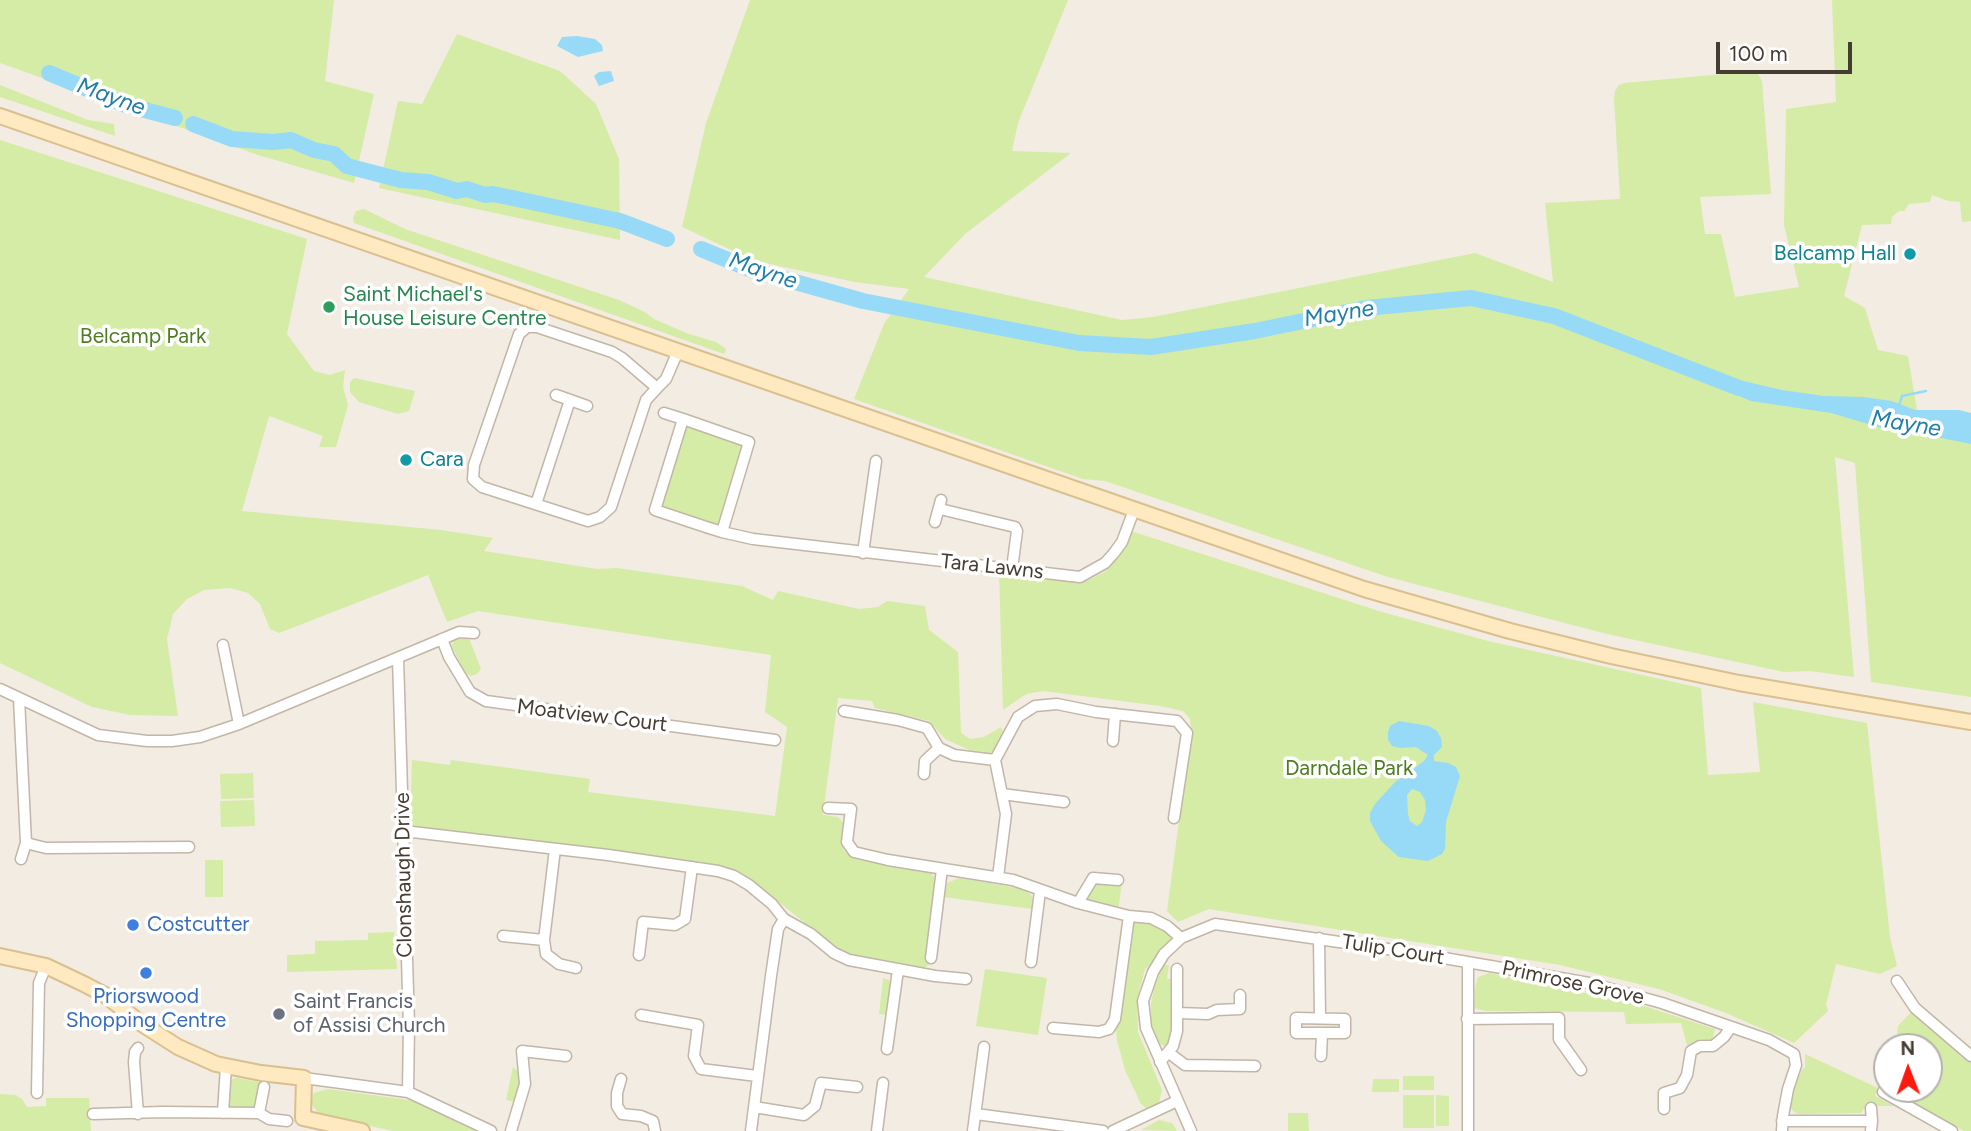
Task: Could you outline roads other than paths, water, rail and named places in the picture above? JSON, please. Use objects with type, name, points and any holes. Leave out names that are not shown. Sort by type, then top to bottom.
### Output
[{"type":"main road","points":[[0,116],[1364,589],[1510,631],[1611,656],[1739,683],[1971,722]]},
{"type":"main road","points":[[0,956],[46,967],[105,995],[142,1024],[178,1047],[226,1066],[304,1078],[303,1125],[362,1131]]},
{"type":"street","points":[[657,388],[612,352],[537,327],[527,327],[519,334],[474,465],[473,479],[482,487],[588,521],[600,517],[611,508],[646,400],[666,379],[678,351]]},
{"type":"street","points":[[555,395],[587,406]]},
{"type":"street","points":[[536,504],[570,400]]},
{"type":"street","points":[[664,413],[750,442],[722,532]]},
{"type":"street","name":"Tara Lawns","points":[[683,419],[655,510],[753,539],[1080,577],[1091,572],[1114,553],[1122,542],[1134,510]]},
{"type":"street","points":[[863,553],[876,461]]},
{"type":"street","points":[[935,522],[940,505],[1014,527],[1017,531],[1012,569]]},
{"type":"street","points":[[0,689],[98,735],[172,741],[200,737],[239,724],[459,632],[474,633]]},
{"type":"street","name":"Moatview Court","points":[[447,637],[449,657],[470,692],[486,702],[775,740]]},
{"type":"street","points":[[223,645],[239,724]]},
{"type":"street","name":"Clonshaugh Drive","points":[[398,658],[409,1025],[408,1092]]},
{"type":"street","points":[[19,698],[26,843],[21,859]]},
{"type":"street","points":[[998,877],[1006,814],[995,760],[1018,717],[1035,706],[1057,704],[1177,721],[1186,733],[1174,818]]},
{"type":"street","points":[[844,711],[927,728],[939,748],[954,755],[995,760]]},
{"type":"street","points":[[1113,741],[1115,714]]},
{"type":"street","points":[[924,774],[925,761],[939,748]]},
{"type":"street","points":[[1002,794],[1064,802]]},
{"type":"street","points":[[828,807],[851,809],[847,842],[854,852],[1013,880],[1078,903],[1129,916],[1151,918],[1167,926],[1181,938],[1164,954],[1153,972],[1143,1001],[1146,1028],[1191,1131]]},
{"type":"street","points":[[404,831],[692,867],[734,876],[772,904],[783,919],[849,960],[966,979]]},
{"type":"street","points":[[26,843],[46,848],[190,847]]},
{"type":"street","points":[[555,849],[544,940],[546,954],[559,964],[576,968]]},
{"type":"street","points":[[639,955],[643,922],[675,925],[685,919],[692,867]]},
{"type":"street","points":[[931,958],[942,869]]},
{"type":"street","points":[[1078,903],[1093,878],[1118,880]]},
{"type":"street","points":[[1031,962],[1040,891]]},
{"type":"street","points":[[1053,1028],[1099,1032],[1109,1029],[1115,1019],[1129,916]]},
{"type":"street","points":[[751,1131],[778,929],[783,919]]},
{"type":"street","name":"Tulip Court","points":[[1181,938],[1215,923],[1468,962]]},
{"type":"street","points":[[503,936],[544,940]]},
{"type":"street","name":"Tulip Court","points":[[1319,938],[1320,1018]]},
{"type":"street","points":[[1468,962],[1468,1131]]},
{"type":"street","name":"Primrose Grove","points":[[1468,962],[1589,983],[1662,1003],[1769,1040],[1794,1055],[1797,1065],[1788,1089],[1782,1126]]},
{"type":"street","points":[[37,1093],[39,983],[46,967]]},
{"type":"street","points":[[1160,1062],[1169,1053],[1177,1031],[1177,969]]},
{"type":"street","points":[[887,1049],[898,970]]},
{"type":"street","points":[[1896,981],[1915,1007],[1971,1056]]},
{"type":"street","points":[[1177,1013],[1208,1014],[1217,1010],[1240,1009],[1240,995]]},
{"type":"street","points":[[641,1015],[698,1025],[694,1056],[701,1069],[757,1076]]},
{"type":"street","points":[[1296,1018],[1345,1018],[1345,1033],[1322,1033],[1296,1033],[1296,1018]]},
{"type":"street","name":"Primrose Grove","points":[[1467,1019],[1559,1018],[1559,1039],[1581,1070]]},
{"type":"street","points":[[1664,1109],[1664,1093],[1680,1088],[1687,1075],[1691,1051],[1700,1046],[1713,1046],[1731,1027]]},
{"type":"street","points":[[1321,1056],[1322,1033]]},
{"type":"street","points":[[973,1131],[984,1047]]},
{"type":"street","points":[[138,1048],[134,1062],[138,1114]]},
{"type":"street","points":[[511,1131],[525,1084],[522,1051],[566,1056]]},
{"type":"street","points":[[1169,1053],[1185,1065],[1255,1066]]},
{"type":"street","points":[[223,1113],[226,1066]]},
{"type":"street","points":[[304,1078],[408,1092],[491,1131]]},
{"type":"street","points":[[621,1079],[617,1106],[622,1114],[641,1116],[653,1121],[655,1131]]},
{"type":"street","points":[[754,1107],[804,1115],[815,1106],[821,1083],[857,1087]]},
{"type":"street","points":[[877,1131],[883,1083]]},
{"type":"street","points":[[259,1113],[264,1087]]},
{"type":"street","points":[[1113,1131],[1133,1127],[1177,1101]]},
{"type":"street","points":[[1902,1103],[1952,1131]]},
{"type":"street","points":[[1782,1126],[1871,1126],[1871,1108]]},
{"type":"street","points":[[93,1114],[259,1113],[269,1119],[287,1121]]},
{"type":"street","points":[[976,1114],[1066,1129],[1103,1131]]},
{"type":"water","points":[[562,37],[595,39],[602,45],[603,51],[578,57],[557,46]]},
{"type":"water","points":[[611,71],[614,81],[599,86],[594,76],[599,72]]},
{"type":"water","points":[[1726,377],[1782,390],[1892,401],[1915,410],[1959,410],[1971,413],[1971,444],[1892,431],[1831,413],[1751,401],[1724,390],[1720,381]]},
{"type":"water","points":[[1399,721],[1429,726],[1437,731],[1442,747],[1434,755],[1434,761],[1456,767],[1460,776],[1446,822],[1445,849],[1442,854],[1428,861],[1399,857],[1381,841],[1370,821],[1370,813],[1375,804],[1395,782],[1424,761],[1428,755],[1416,747],[1392,746],[1388,740],[1390,726]],"holes":[[[1412,789],[1420,792],[1425,800],[1426,810],[1422,822],[1417,826],[1410,821],[1407,795]]]},
{"type":"waterway","name":"Mayne","points":[[49,73],[126,105],[175,118]]},
{"type":"waterway","name":"Mayne","points":[[193,124],[232,139],[273,142],[291,140],[314,150],[334,154],[347,166],[401,180],[428,182],[457,191],[467,189],[485,195],[493,194],[620,221],[667,239]]},
{"type":"waterway","name":"Mayne","points":[[701,249],[752,270],[863,301],[1079,343],[1151,347],[1255,331],[1366,308],[1471,298],[1554,316],[1739,388]]},
{"type":"waterway","points":[[1899,406],[1902,396],[1926,391]]},
{"type":"place","name":"Belcamp Hall","points":[[1910,254]]},
{"type":"place","name":"Saint Michael's House Leisure Centre","points":[[329,307]]},
{"type":"place","name":"Cara","points":[[406,460]]},
{"type":"place","name":"Costcutter","points":[[133,925]]},
{"type":"place","name":"Priorswood Shopping Centre","points":[[146,973]]},
{"type":"place","name":"Saint Francis of Assisi Church","points":[[279,1014]]},
{"type":"park label","name":"Belcamp Park","points":[[143,337]]},
{"type":"park label","name":"Darndale Park","points":[[1349,769]]}]
